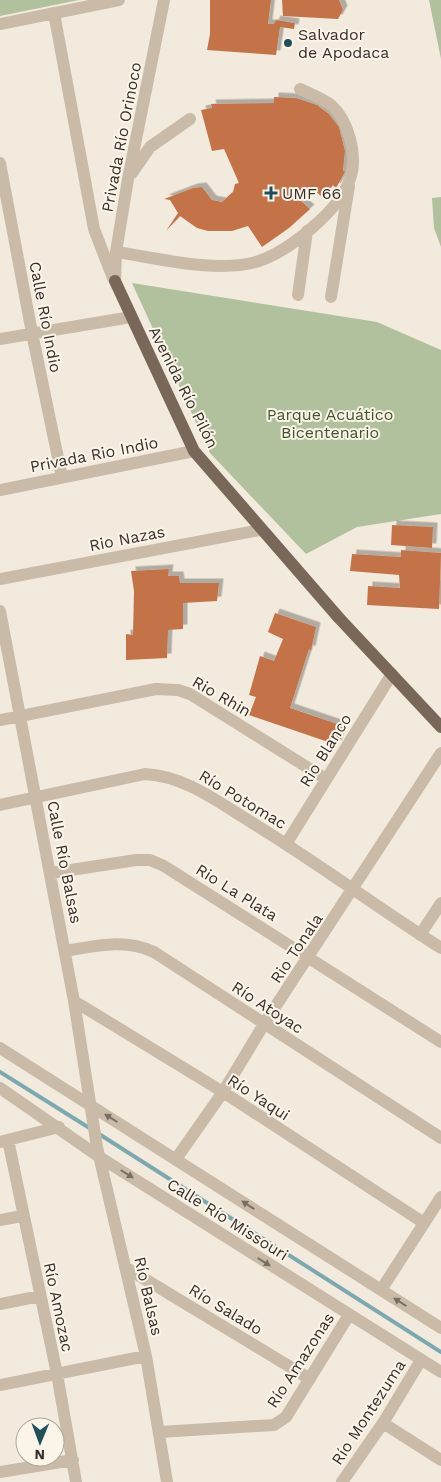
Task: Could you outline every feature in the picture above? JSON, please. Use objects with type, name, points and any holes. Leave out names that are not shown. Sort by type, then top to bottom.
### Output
[{"type":"main road","name":"Avenida Río Pilón","points":[[115,281],[194,451],[260,530],[441,727]]},
{"type":"street","points":[[0,24],[119,0]]},
{"type":"street","name":"Privada Río Orinoco","points":[[115,281],[116,252],[128,179],[164,0]]},
{"type":"street","name":"Avenida Río Pilón","points":[[54,13],[94,229],[115,281]]},
{"type":"street","points":[[300,90],[318,96],[332,106],[344,122],[352,147],[353,164],[331,297]]},
{"type":"street","points":[[128,179],[150,147],[190,119]]},
{"type":"street","name":"Calle Río Indio","points":[[0,163],[32,333],[62,477]]},
{"type":"street","points":[[116,252],[204,264],[234,265],[265,258],[296,241],[307,232],[338,199],[350,179]]},
{"type":"street","points":[[298,295],[307,232]]},
{"type":"street","points":[[0,339],[131,317]]},
{"type":"street","name":"Privada Rio Indio","points":[[0,490],[194,451]]},
{"type":"street","name":"Rio Nazas","points":[[0,579],[260,530]]},
{"type":"street","name":"Calle Río Balsas","points":[[0,611],[51,873],[93,1120]]},
{"type":"street","name":"Rio Blanco","points":[[286,844],[392,674]]},
{"type":"street","name":"Rio Rhin","points":[[0,720],[156,689],[178,690],[190,694],[326,779]]},
{"type":"street","name":"Rio Tonala","points":[[176,1159],[223,1092],[264,1024],[310,957],[441,753]]},
{"type":"street","name":"Río Potomac","points":[[0,805],[145,774],[163,775],[205,794],[286,844],[441,948]]},
{"type":"street","name":"Rio La Plata","points":[[51,873],[111,862],[150,860],[164,866],[441,1042]]},
{"type":"street","points":[[420,935],[441,903]]},
{"type":"street","name":"Río Atoyac","points":[[65,950],[118,943],[142,946],[441,1138]]},
{"type":"street","name":"Río Yaqui","points":[[74,1001],[223,1092],[424,1223]]},
{"type":"street","name":"Calle Río Missouri","points":[[0,1048],[441,1328]]},
{"type":"street","name":"Calle Río Missouri","points":[[0,1088],[348,1315],[441,1372]]},
{"type":"street","name":"Río Balsas","points":[[93,1120],[146,1356],[167,1482]]},
{"type":"street","points":[[4,1141],[59,1127]]},
{"type":"street","name":"Río Amozac","points":[[4,1141],[57,1374],[76,1482]]},
{"type":"street","points":[[381,1290],[441,1197]]},
{"type":"street","points":[[0,1220],[22,1216]]},
{"type":"street","name":"Río Salado","points":[[125,1267],[310,1379]]},
{"type":"street","points":[[0,1304],[40,1296]]},
{"type":"street","name":"Río Amazonas","points":[[160,1432],[274,1425],[286,1417],[348,1315]]},
{"type":"street","points":[[0,1385],[146,1356]]},
{"type":"street","name":"Río Montezuma","points":[[342,1482],[383,1423],[421,1360]]},
{"type":"street","points":[[383,1423],[441,1460]]},
{"type":"street","points":[[0,1472],[73,1460]]},
{"type":"green space","points":[[0,0],[79,0],[0,16]]},
{"type":"green space","points":[[429,0],[441,0],[441,59]]},
{"type":"green space","points":[[441,197],[441,247],[434,228],[432,198]]},
{"type":"green space","name":"Parque Acuático Bicentenario","points":[[132,283],[377,322],[441,350],[441,514],[357,527],[306,554],[210,453]]},
{"type":"building","points":[[210,0],[271,0],[268,24],[274,24],[276,20],[295,23],[294,29],[280,27],[276,55],[207,50],[210,34]]},
{"type":"building","points":[[282,0],[339,0],[343,10],[338,19],[283,16]]},
{"type":"building","points":[[274,97],[296,98],[317,105],[329,114],[339,127],[345,151],[343,170],[345,172],[336,188],[333,185],[322,197],[312,188],[300,200],[310,209],[289,228],[262,247],[248,226],[232,231],[208,231],[197,228],[180,216],[166,231],[178,213],[170,200],[164,199],[193,188],[202,187],[212,200],[222,202],[233,192],[235,184],[239,183],[224,149],[212,151],[201,110],[212,108],[211,104],[274,103]]},
{"type":"building","points":[[392,525],[433,527],[432,548],[391,545]]},
{"type":"building","points":[[401,550],[441,553],[439,609],[367,605],[368,586],[400,588],[399,575],[350,571],[352,554],[401,557]]},
{"type":"building","points":[[169,569],[168,576],[179,576],[180,583],[219,583],[217,601],[183,603],[183,629],[168,630],[167,658],[126,660],[126,634],[133,635],[134,591],[131,571]]},
{"type":"building","points":[[275,613],[316,627],[311,651],[309,649],[290,708],[343,726],[337,745],[249,715],[256,697],[249,695],[260,656],[274,661],[283,639],[268,632]]},
{"type":"waterway","points":[[0,1072],[91,1129]]},
{"type":"waterway","points":[[99,1134],[441,1352]]},
{"type":"place","name":"Salvador de Apodaca","points":[[288,43]]},
{"type":"place","name":"UMF 66","points":[[271,193]]}]
